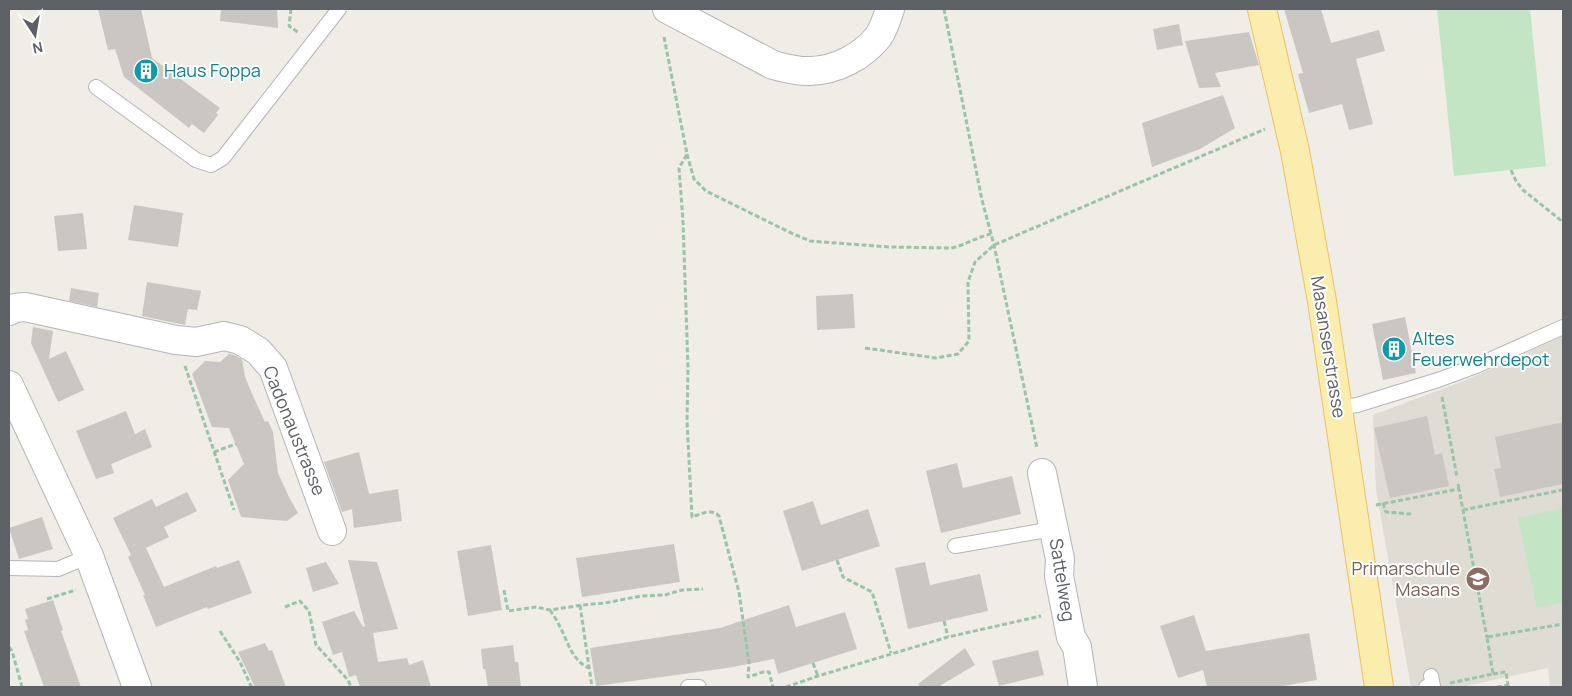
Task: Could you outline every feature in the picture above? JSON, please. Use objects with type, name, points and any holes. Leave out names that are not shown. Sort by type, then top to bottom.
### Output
[{"type":"main road","name":"Masanserstrasse","points":[[1262,9],[1288,119],[1322,301],[1379,687]]},
{"type":"street","points":[[665,21],[773,65],[790,70],[810,72],[831,68],[865,50],[878,36],[890,9]]},
{"type":"street","name":"Cadonaustrasse","points":[[9,311],[25,307],[176,340],[196,342],[224,336],[240,340],[258,351],[273,368],[332,531]]},
{"type":"street","points":[[9,386],[89,556],[136,687]]},
{"type":"street","name":"Sattelweg","points":[[1042,473],[1060,559],[1060,576],[1071,637],[1076,647],[1083,687]]},
{"type":"lane","points":[[96,87],[196,160],[210,166],[223,158],[340,9]]},
{"type":"lane","points":[[1338,408],[1357,405],[1438,380],[1476,366],[1563,327]]},
{"type":"lane","points":[[955,546],[1053,529]]},
{"type":"lane","points":[[9,568],[58,569],[89,556]]},
{"type":"lane","points":[[688,687],[699,687]]},
{"type":"path","points":[[291,9],[289,26],[313,43]]},
{"type":"path","points":[[944,9],[982,200],[994,245],[1042,473]]},
{"type":"path","points":[[665,21],[687,154],[694,179],[706,191],[810,241],[888,247],[951,248],[991,234]]},
{"type":"path","points":[[865,348],[936,358],[958,354],[969,340],[968,282],[975,262],[994,245],[1288,119]]},
{"type":"path","points":[[687,154],[679,168],[683,220],[688,368],[687,421],[692,517],[712,512],[719,516],[739,592],[749,663],[748,676],[769,672],[774,687]]},
{"type":"path","points":[[1511,170],[1523,190],[1563,222]]},
{"type":"path","points":[[176,340],[234,510]]},
{"type":"path","points":[[1438,380],[1457,477]]},
{"type":"path","points":[[214,452],[236,444]]},
{"type":"path","points":[[1458,484],[1493,674]]},
{"type":"path","points":[[1375,505],[1459,489]]},
{"type":"path","points":[[1463,510],[1562,490]]},
{"type":"path","points":[[1383,503],[1386,512],[1410,514]]},
{"type":"path","points":[[838,560],[843,577],[872,592],[891,653]]},
{"type":"path","points":[[504,590],[508,611],[536,607],[550,610],[682,590],[703,589]]},
{"type":"path","points":[[47,600],[79,590]]},
{"type":"path","points":[[285,607],[300,601],[309,611],[316,645],[348,680],[351,687]]},
{"type":"path","points":[[580,605],[592,687]]},
{"type":"path","points":[[550,610],[559,623],[580,664],[589,668]]},
{"type":"path","points":[[786,687],[891,653],[948,637],[1066,610]]},
{"type":"path","points":[[944,621],[948,637]]},
{"type":"path","points":[[1487,638],[1563,624]]},
{"type":"path","points":[[220,631],[240,662],[251,686],[253,685]]},
{"type":"path","points":[[9,647],[12,651],[22,687]]},
{"type":"path","points":[[813,663],[818,676]]},
{"type":"path","points":[[1449,683],[1506,672],[1509,686],[1497,687]]},
{"type":"shaded area","name":"Primarschule Masans","points":[[1563,336],[1563,687],[1550,687],[1548,668],[1462,687],[1411,687],[1376,490],[1373,415],[1466,380]]},
{"type":"green space","points":[[1437,9],[1530,9],[1546,166],[1454,176]]},
{"type":"green space","points":[[1563,508],[1563,602],[1537,608],[1518,518]]},
{"type":"building","name":"Haus Foppa","points":[[98,9],[141,9],[152,58],[220,108],[216,113],[218,115],[204,133],[192,124],[189,128],[124,77],[115,49],[108,50]]},
{"type":"building","points":[[221,9],[277,9],[278,28],[220,21]]},
{"type":"building","points":[[1284,9],[1321,9],[1331,43],[1379,30],[1385,51],[1356,59],[1373,124],[1349,130],[1342,104],[1309,113],[1298,74],[1303,73]]},
{"type":"building","points":[[1179,24],[1183,45],[1157,50],[1153,29]]},
{"type":"building","points":[[1249,32],[1259,65],[1215,73],[1221,87],[1199,88],[1185,41]]},
{"type":"building","points":[[1223,95],[1235,128],[1200,149],[1152,167],[1142,123]]},
{"type":"building","points":[[134,205],[183,213],[178,247],[128,240]]},
{"type":"building","points":[[83,213],[87,249],[58,251],[54,216]]},
{"type":"building","points":[[147,282],[201,291],[197,310],[188,309],[185,325],[142,316]]},
{"type":"building","points":[[71,288],[99,293],[97,307],[69,301]]},
{"type":"building","points":[[853,294],[855,328],[817,330],[816,296]]},
{"type":"building","name":"Altes Feuerwehrdepot","points":[[1405,317],[1416,373],[1383,380],[1372,324]]},
{"type":"building","points":[[33,327],[53,331],[49,359],[66,351],[84,390],[58,402],[31,343]]},
{"type":"building","points":[[229,354],[242,359],[245,377],[253,396],[265,422],[268,421],[273,432],[278,473],[298,513],[287,521],[241,517],[228,480],[244,464],[229,428],[212,427],[192,374],[205,361],[220,362]]},
{"type":"building","points":[[126,411],[135,434],[145,429],[152,447],[111,464],[114,473],[96,479],[76,431]]},
{"type":"building","points":[[1427,416],[1435,455],[1442,453],[1449,486],[1390,498],[1374,428]]},
{"type":"building","points":[[1563,422],[1563,484],[1500,497],[1494,469],[1501,468],[1495,437]]},
{"type":"building","points":[[359,452],[369,494],[398,489],[402,521],[354,528],[352,509],[342,512],[324,462]]},
{"type":"building","points":[[957,463],[963,488],[1012,476],[1021,514],[941,533],[926,471]]},
{"type":"building","points":[[187,492],[197,511],[164,527],[169,537],[146,548],[164,587],[216,566],[217,568],[239,560],[252,593],[208,609],[207,607],[156,627],[143,595],[145,595],[128,557],[131,555],[113,518],[152,499],[156,507]]},
{"type":"building","points":[[813,501],[821,525],[868,509],[880,546],[802,571],[783,511]]},
{"type":"building","points":[[42,517],[53,549],[19,559],[9,528]]},
{"type":"building","points":[[674,544],[680,582],[582,597],[576,558]]},
{"type":"building","points":[[491,545],[502,610],[468,616],[457,551]]},
{"type":"building","points":[[348,560],[377,562],[398,629],[373,633],[378,662],[407,658],[409,665],[423,660],[431,687],[360,687],[356,675],[349,677],[342,652],[333,655],[322,622],[354,611],[363,627],[365,626]]},
{"type":"building","points":[[326,562],[339,584],[313,592],[306,568]]},
{"type":"building","points":[[925,562],[930,585],[980,574],[988,611],[908,629],[895,568]]},
{"type":"building","points":[[53,600],[63,630],[61,631],[81,687],[44,687],[24,631],[28,630],[25,620],[28,619],[25,609]]},
{"type":"building","points":[[789,605],[796,627],[845,612],[857,649],[778,674],[774,659],[727,668],[596,686],[590,648],[720,628]]},
{"type":"building","points":[[1194,615],[1206,651],[1309,633],[1317,680],[1277,687],[1207,687],[1203,670],[1178,678],[1160,626]]},
{"type":"building","points":[[265,643],[269,651],[272,650],[286,687],[255,687],[238,652]]},
{"type":"building","points":[[513,645],[515,662],[518,662],[521,687],[488,687],[485,669],[483,669],[481,649]]},
{"type":"building","points":[[965,648],[975,665],[938,687],[920,687],[918,684]]},
{"type":"building","points":[[1038,650],[1044,675],[999,686],[992,661]]},
{"type":"place","name":"Haus Foppa","points":[[146,71]]},
{"type":"place","name":"Altes Feuerwehrdepot","points":[[1394,349]]},
{"type":"place","name":"Primarschule Masans","points":[[1478,579]]}]
